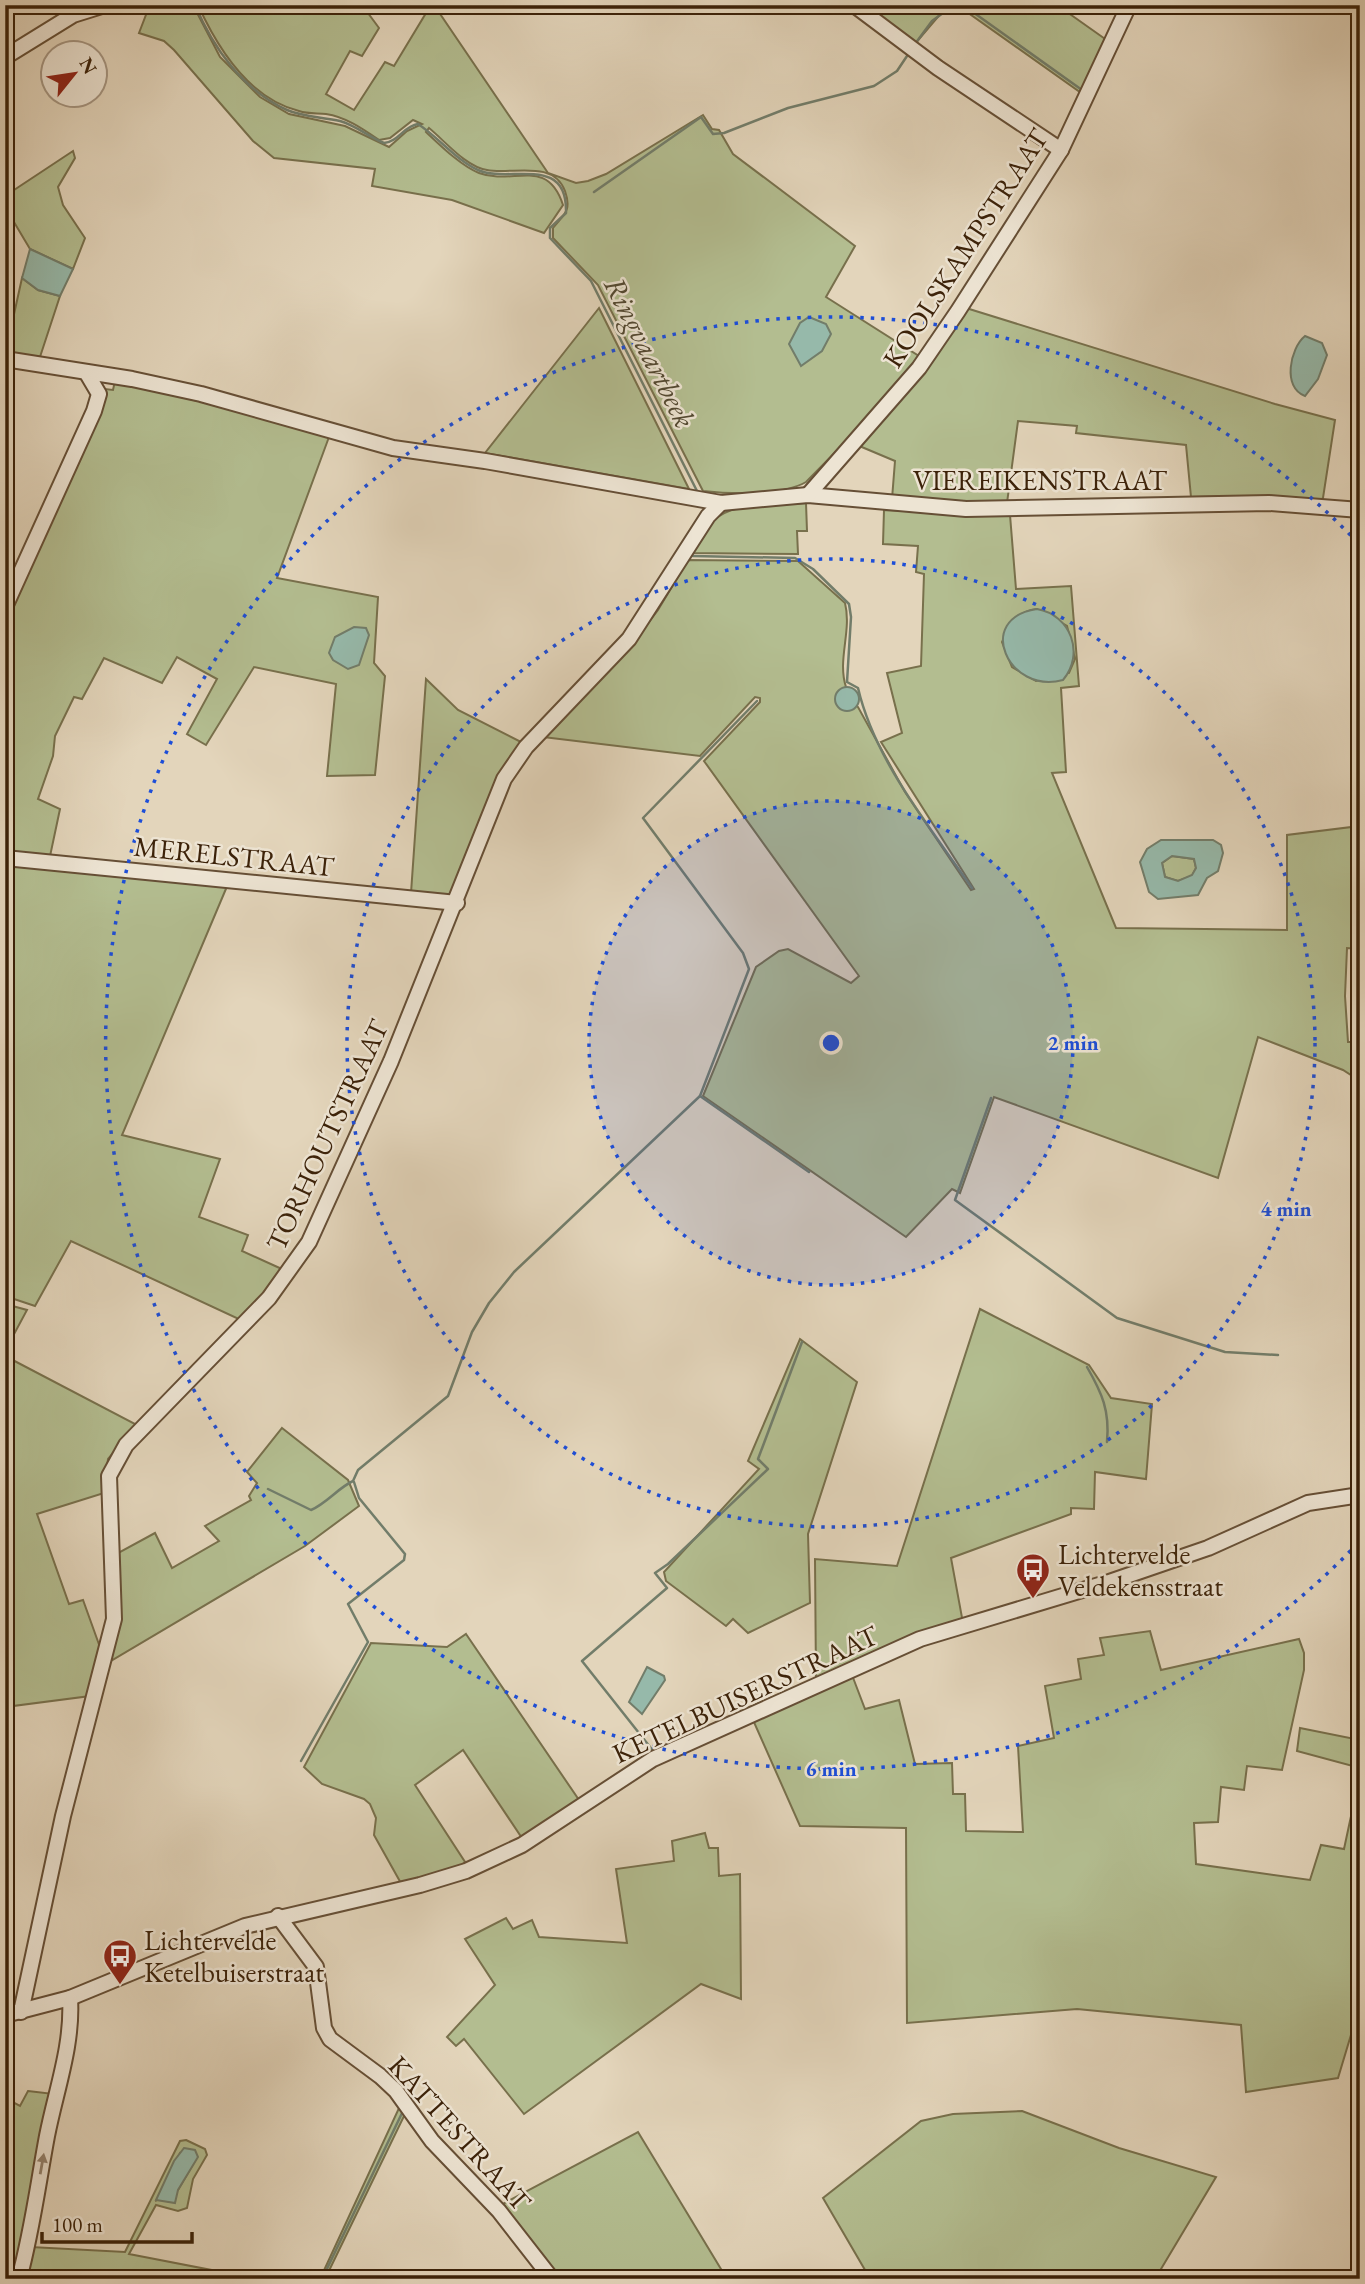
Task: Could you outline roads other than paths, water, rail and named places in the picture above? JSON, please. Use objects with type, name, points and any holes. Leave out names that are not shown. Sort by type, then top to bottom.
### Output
[{"type":"street","points":[[5,57],[73,15],[105,5]]},
{"type":"street","points":[[854,5],[937,68],[1061,150]]},
{"type":"street","name":"KOOLSKAMPSTRAAT","points":[[808,495],[919,368],[1061,150],[1129,5]]},
{"type":"street","name":"VIEREIKENSTRAAT","points":[[5,359],[201,394],[393,448],[485,461],[721,503],[808,495],[966,509],[1269,503],[1360,510]]},
{"type":"street","points":[[5,607],[94,411],[99,394],[86,372]]},
{"type":"street","name":"TORHOUTSTRAAT","points":[[21,2012],[63,1816],[114,1619],[109,1476],[127,1445],[269,1298],[301,1256],[391,1061],[457,903],[496,797],[518,758],[629,639],[708,516],[721,503]]},
{"type":"street","name":"MERELSTRAAT","points":[[5,858],[457,903]]},
{"type":"street","name":"KETELBUISERSTRAAT","points":[[5,2015],[71,1998],[245,1926],[278,1916],[420,1885],[466,1871],[522,1845],[653,1759],[920,1639],[1183,1556],[1308,1503],[1360,1495]]},
{"type":"street","name":"KATTESTRAAT","points":[[278,1916],[316,1967],[324,2028],[330,2039],[396,2091],[432,2141],[499,2211],[552,2279]]},
{"type":"street","points":[[19,2279],[29,2245],[48,2134],[71,2025],[71,1998]]},
{"type":"waterway","name":"Ringvaartbeek","points":[[195,5],[211,37],[231,66],[257,91],[287,110],[340,121],[384,143],[418,124],[478,170],[490,173],[534,174],[557,183],[564,194],[566,213],[550,228],[550,238],[591,281],[698,493]]},
{"type":"waterway","points":[[915,44],[932,21],[954,5]]},
{"type":"waterway","points":[[963,5],[1082,90]]},
{"type":"waterway","points":[[594,192],[701,117],[713,134],[724,133],[788,108],[874,86],[897,71],[909,53]]},
{"type":"waterway","points":[[693,556],[795,558],[813,569],[849,604],[851,617],[847,682],[858,688],[866,715],[890,767],[972,888]]},
{"type":"waterway","points":[[268,1489],[311,1510],[317,1507],[353,1481],[358,1470],[448,1396],[472,1332],[489,1303],[514,1272],[700,1096],[749,969],[743,953],[643,818],[757,701]]},
{"type":"waterway","points":[[700,1096],[809,1172]]},
{"type":"waterway","points":[[991,1098],[955,1200],[1117,1318],[1225,1352],[1278,1355]]},
{"type":"waterway","points":[[654,1752],[582,1661],[667,1588],[655,1573],[668,1564],[768,1469],[758,1459],[802,1342]]},
{"type":"waterway","points":[[1087,1367],[1104,1403],[1107,1442]]},
{"type":"waterway","points":[[301,1761],[368,1642],[348,1604],[404,1560],[405,1554],[359,1498],[354,1482]]},
{"type":"waterway","points":[[322,2279],[404,2109]]},
{"type":"place","name":"Lichtervelde Veldekensstraat","points":[[1033,1600]]},
{"type":"place","name":"Lichtervelde Ketelbuiserstraat","points":[[120,1986]]}]
